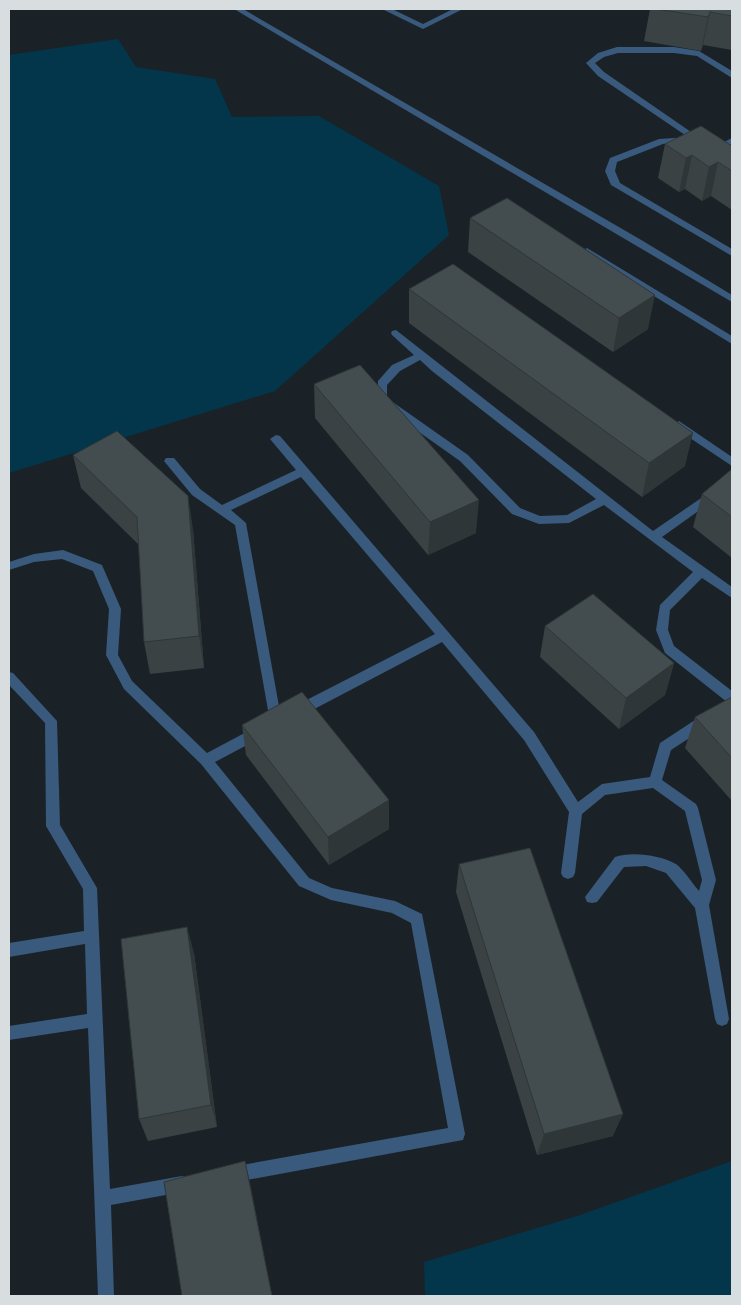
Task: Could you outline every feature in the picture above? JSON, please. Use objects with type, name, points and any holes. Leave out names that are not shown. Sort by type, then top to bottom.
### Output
[{"type":"street","points":[[238,9],[632,238],[732,299]]},
{"type":"street","points":[[386,9],[423,27],[459,9]]},
{"type":"street","points":[[732,75],[699,54],[674,50],[617,50],[601,55],[590,63],[601,74],[716,152],[732,141]]},
{"type":"street","points":[[698,140],[662,141],[613,160],[610,171],[616,185],[732,253]]},
{"type":"street","points":[[581,248],[731,339]]},
{"type":"street","points":[[396,332],[422,355],[653,537],[732,593]]},
{"type":"street","points":[[422,355],[396,368],[382,384],[382,400],[464,458],[516,511],[539,520],[569,519],[606,499]]},
{"type":"street","points":[[667,416],[732,462]]},
{"type":"street","points":[[276,439],[529,736],[576,811],[568,873]]},
{"type":"street","points":[[170,461],[196,492],[240,523],[276,723]]},
{"type":"street","points":[[221,510],[303,471]]},
{"type":"street","points":[[653,537],[732,481]]},
{"type":"street","points":[[9,566],[34,558],[63,554],[98,568],[115,609],[112,655],[128,685],[206,760],[304,882],[331,894],[395,907],[417,919],[457,1134],[221,1177]]},
{"type":"street","points":[[655,782],[665,747],[727,704],[669,649],[662,630],[664,608],[702,571]]},
{"type":"street","points":[[206,760],[442,636]]},
{"type":"street","points":[[9,677],[51,722],[53,826],[90,888],[106,1296]]},
{"type":"street","points":[[576,811],[602,790],[655,782],[691,808],[709,880],[702,905],[722,1019]]},
{"type":"street","points":[[592,897],[620,861],[646,860],[671,869],[702,905]]},
{"type":"street","points":[[9,950],[92,936]]},
{"type":"street","points":[[9,1033],[96,1020]]},
{"type":"street","points":[[103,1198],[192,1182]]},
{"type":"shaded area","points":[[118,39],[136,67],[215,79],[232,117],[319,116],[439,186],[449,235],[275,391],[9,473],[9,55]]},
{"type":"shaded area","points":[[732,1161],[732,1296],[425,1296],[424,1262],[577,1216]]},
{"type":"building","points":[[656,9],[732,9],[732,16],[710,12],[708,17]]},
{"type":"building","points":[[701,126],[732,146],[732,171],[718,162],[709,167],[692,155],[686,158],[665,144]]},
{"type":"building","points":[[507,198],[655,295],[619,318],[470,218]]},
{"type":"building","points":[[453,264],[693,433],[649,463],[409,289]]},
{"type":"building","points":[[360,365],[479,500],[430,522],[314,384]]},
{"type":"building","points":[[117,431],[188,496],[199,636],[144,642],[137,517],[73,455]]},
{"type":"building","points":[[732,469],[732,517],[702,494]]},
{"type":"building","points":[[593,594],[674,663],[626,698],[545,626]]},
{"type":"building","points":[[302,692],[389,800],[328,837],[242,725]]},
{"type":"building","points":[[732,697],[732,758],[695,717]]},
{"type":"building","points":[[530,848],[623,1114],[544,1134],[459,864]]},
{"type":"building","points":[[187,927],[211,1105],[139,1119],[121,939]]},
{"type":"building","points":[[245,1161],[272,1296],[182,1296],[164,1182]]}]
